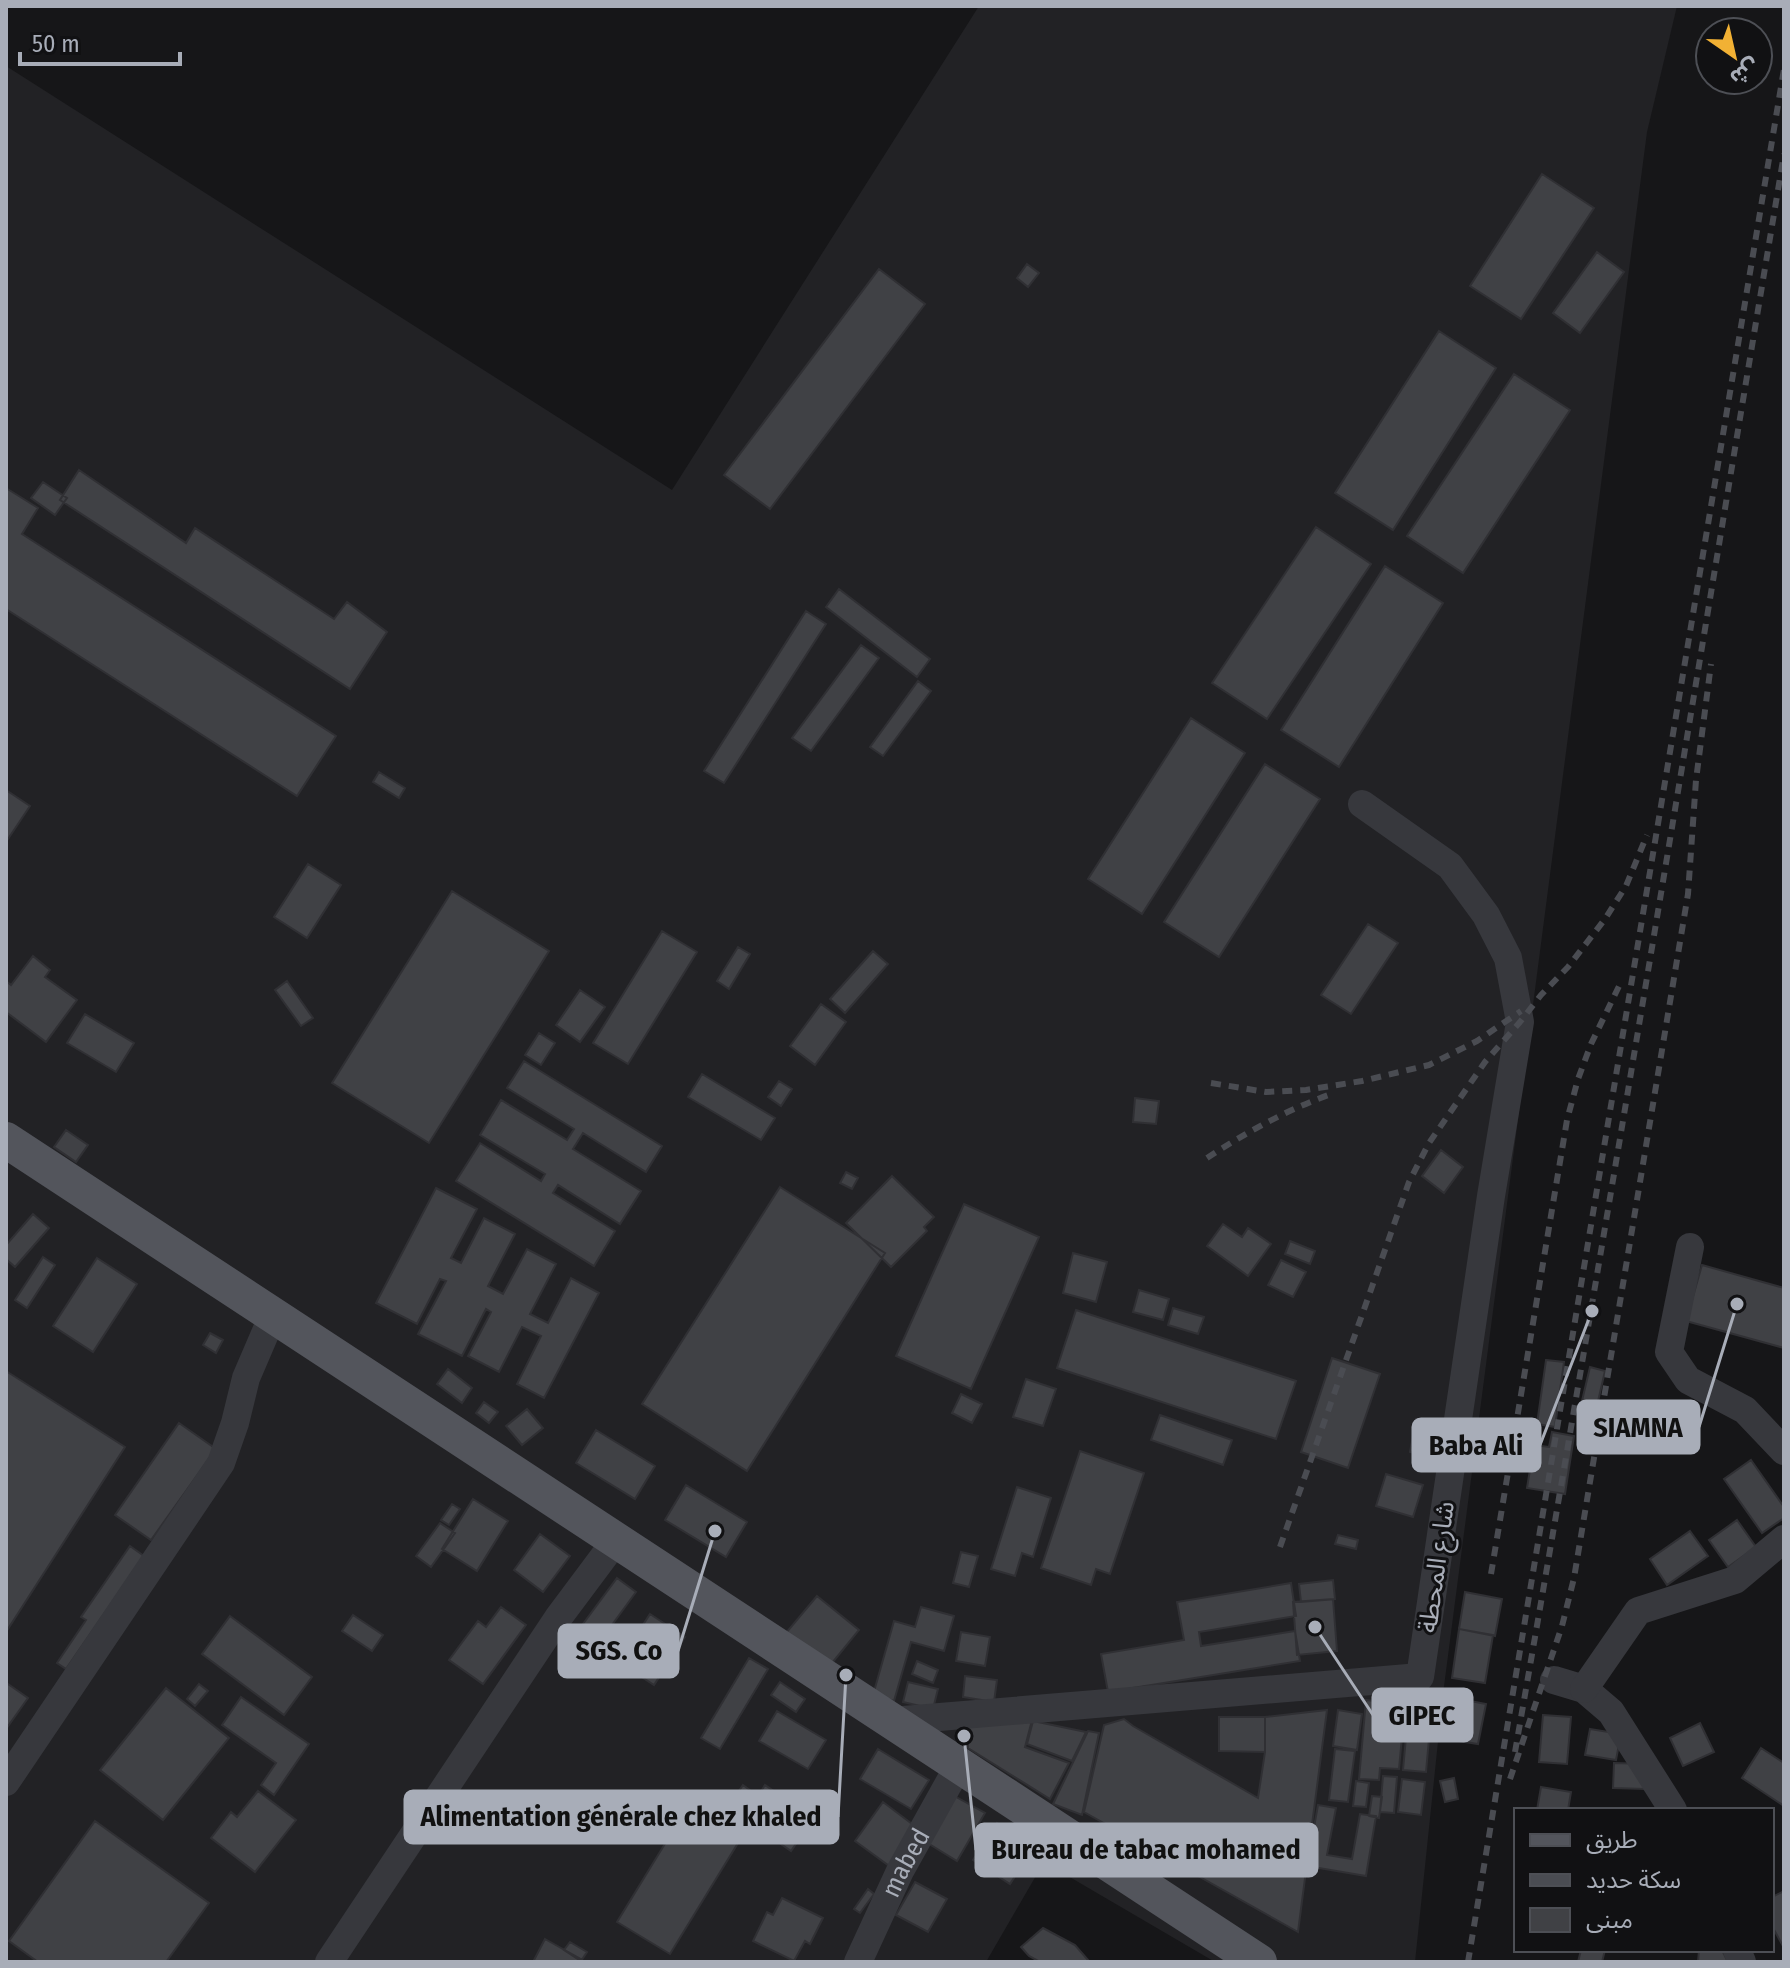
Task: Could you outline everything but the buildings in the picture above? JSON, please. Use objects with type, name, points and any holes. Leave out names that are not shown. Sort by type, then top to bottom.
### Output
[{"type":"main road","points":[[6,1140],[1259,1962]]},
{"type":"street","name":"شارع المحطة","points":[[891,1721],[1420,1677],[1491,1196],[1520,1022],[1508,958],[1486,915],[1450,866],[1362,804]]},
{"type":"street","points":[[1690,1247],[1669,1352],[1688,1380],[1745,1410],[1784,1451]]},
{"type":"street","points":[[6,1782],[221,1463],[246,1378],[273,1315]]},
{"type":"street","points":[[329,1962],[558,1618],[617,1539]]},
{"type":"street","points":[[1584,1689],[1638,1611],[1735,1580],[1784,1539]]},
{"type":"street","points":[[1554,1680],[1584,1689],[1611,1712],[1672,1808]]},
{"type":"street","name":"mabed","points":[[858,1962],[900,1871],[959,1765]]},
{"type":"shaded area","points":[[979,6],[1677,6],[1647,132],[1443,1694],[1415,1962],[1215,1962],[1044,1862],[986,1962],[6,1962],[6,66],[672,490]]},
{"type":"railway","points":[[1468,1962],[1784,69]]},
{"type":"railway","points":[[1515,1752],[1784,154]]},
{"type":"railway","points":[[1510,1779],[1562,1626],[1574,1578],[1688,894],[1696,780],[1711,664]]},
{"type":"railway","points":[[1280,1547],[1409,1182],[1429,1143],[1485,1062],[1568,967],[1605,919],[1626,886],[1647,835]]},
{"type":"railway","points":[[1491,1574],[1567,1120],[1591,1044],[1621,982]]},
{"type":"railway","points":[[1211,1083],[1266,1092],[1306,1090],[1362,1081],[1429,1065],[1477,1041],[1521,1011]]},
{"type":"railway","points":[[1207,1158],[1268,1122],[1334,1093]]},
{"type":"place","name":"SIAMNA","points":[[1737,1304]]},
{"type":"place","name":"Baba Ali","points":[[1592,1311]]},
{"type":"place","name":"SGS. Co","points":[[715,1531]]},
{"type":"place","name":"GIPEC","points":[[1315,1627]]},
{"type":"place","name":"Alimentation générale chez khaled","points":[[846,1675]]},
{"type":"place","name":"Bureau de tabac mohamed","points":[[964,1736]]}]
